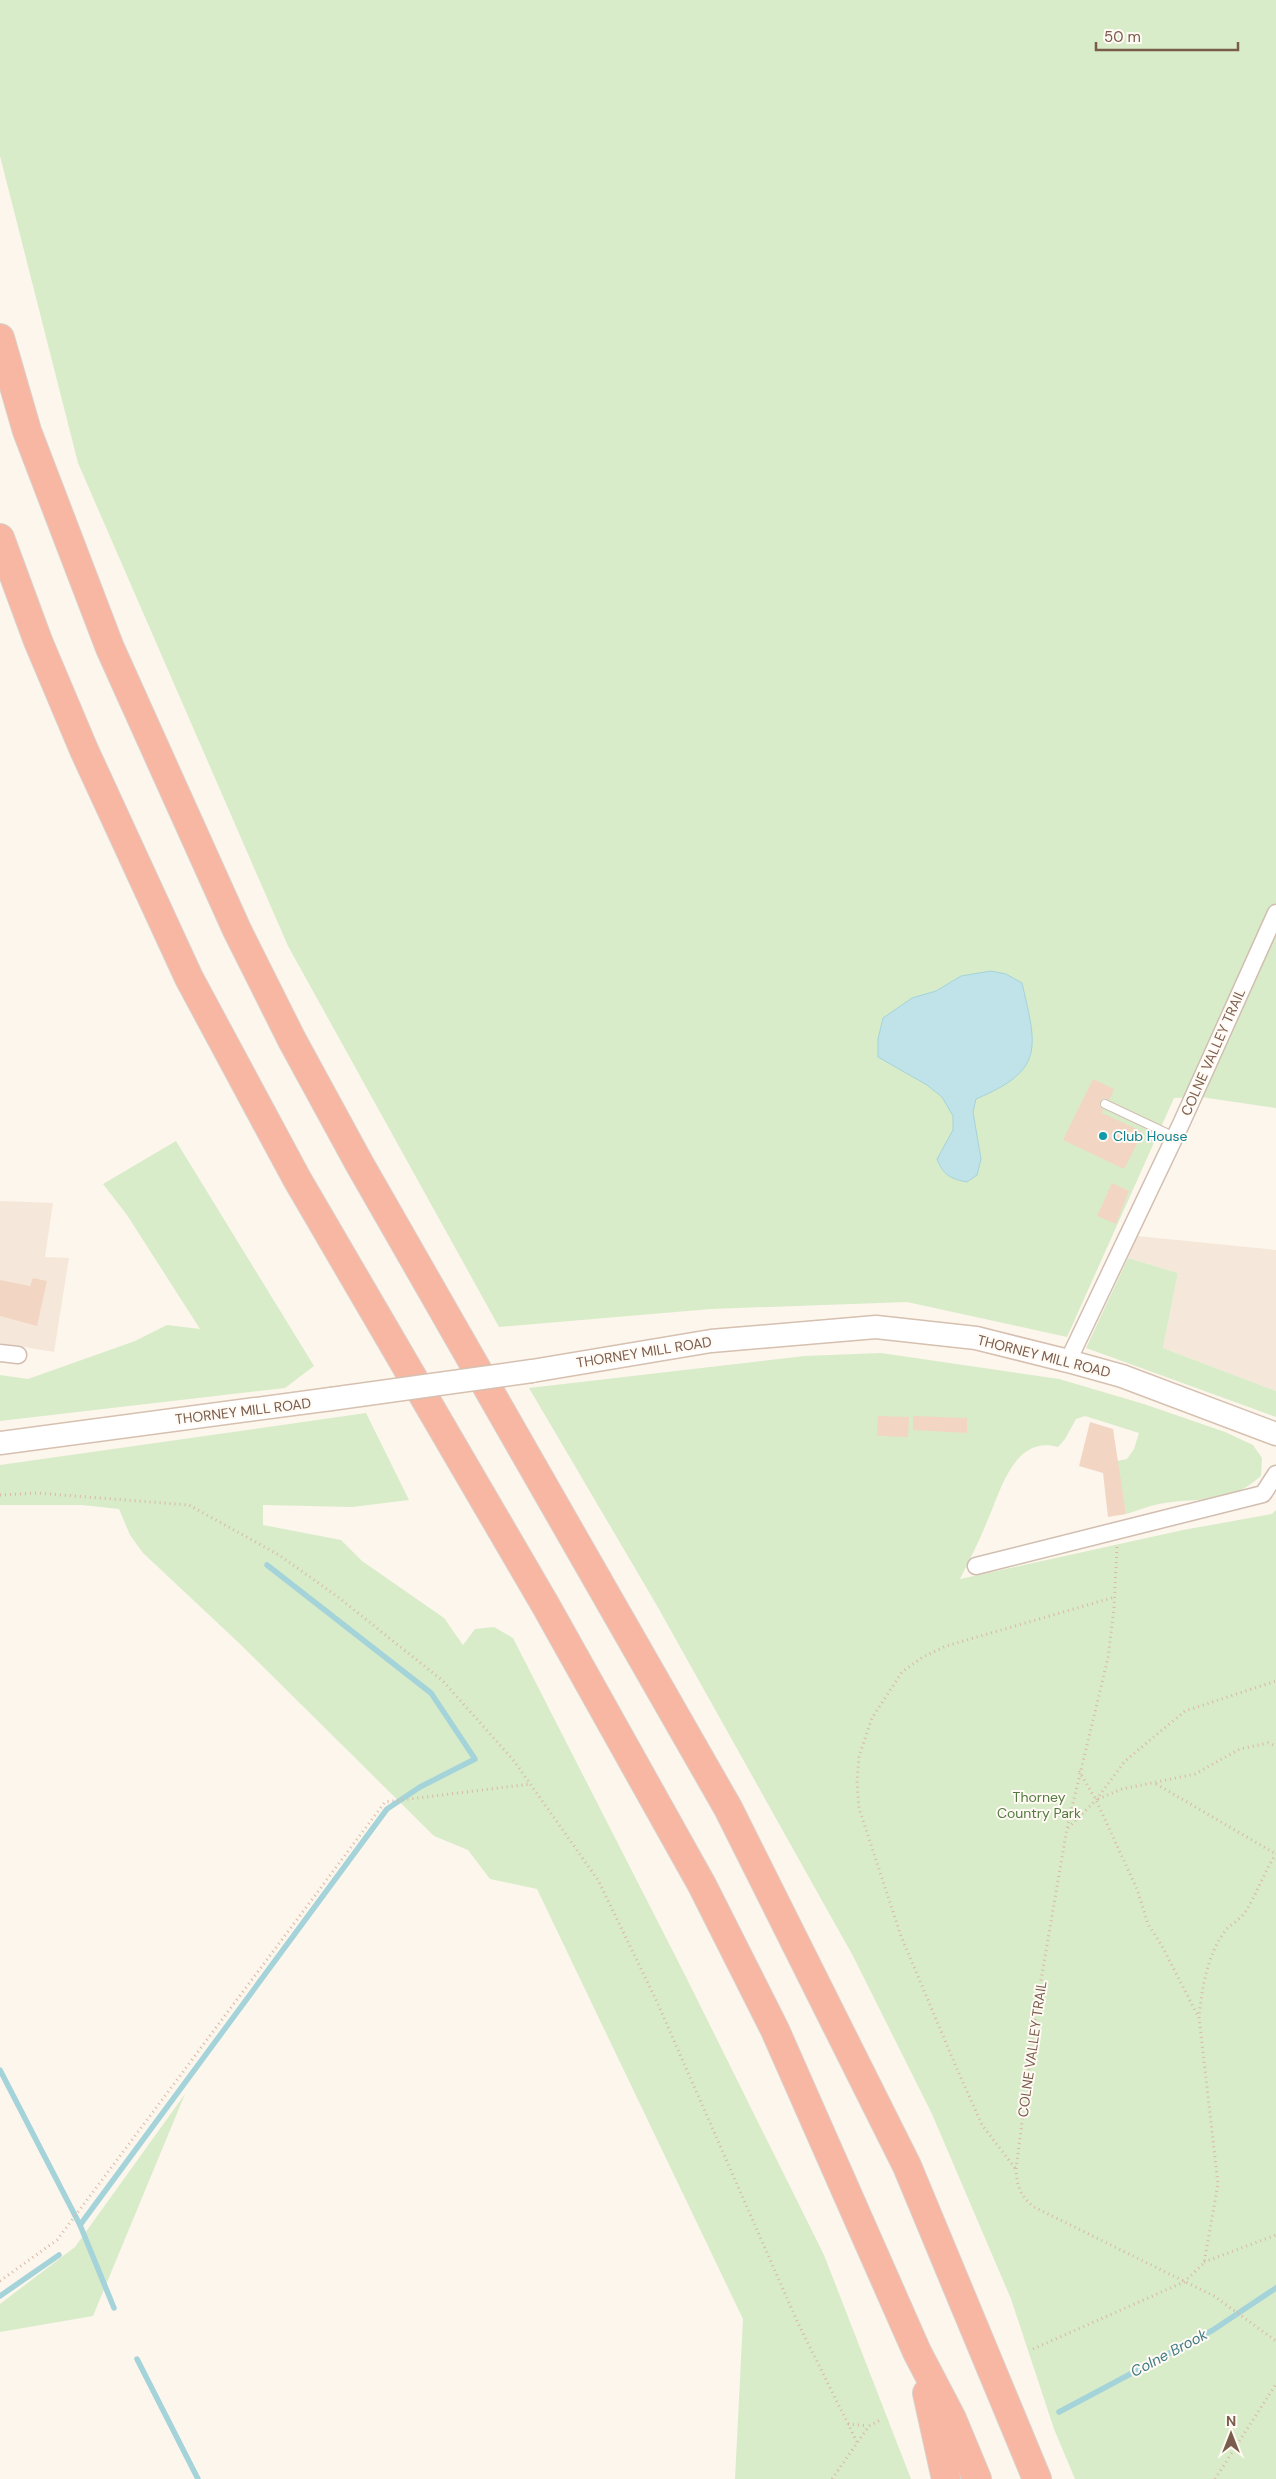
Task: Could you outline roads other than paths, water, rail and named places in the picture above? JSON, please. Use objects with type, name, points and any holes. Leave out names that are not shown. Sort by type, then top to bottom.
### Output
[{"type":"highway","points":[[0,338],[28,432],[110,648],[238,930],[292,1040],[359,1163],[728,1808],[907,2166],[1035,2476]]},
{"type":"highway","points":[[0,538],[38,641],[84,750],[189,978],[296,1179],[532,1581],[627,1747],[702,1885],[775,2030],[917,2352],[952,2419],[977,2479]]},
{"type":"highway","points":[[917,2352],[946,2479]]},
{"type":"street","name":"COLNE VALLEY TRAIL","points":[[1069,1357],[1175,1137],[1276,913]]},
{"type":"street","name":"THORNEY MILL ROAD","points":[[0,1443],[532,1371],[711,1341],[876,1327],[976,1338],[1069,1357],[1276,1434]]},
{"type":"street","points":[[0,1353],[18,1355]]},
{"type":"street","points":[[976,1566],[1263,1494],[1276,1474]]},
{"type":"lane","points":[[1105,1104],[1175,1137]]},
{"type":"water","points":[[991,971],[1006,974],[1022,983],[1031,1024],[1032,1041],[1025,1067],[1014,1078],[976,1099],[973,1112],[981,1159],[977,1175],[967,1182],[945,1173],[937,1159],[953,1130],[953,1116],[942,1097],[927,1085],[878,1057],[878,1039],[883,1018],[912,998],[936,991],[961,976]]},
{"type":"waterway","points":[[80,2225],[387,1809],[420,1787],[475,1759],[431,1693],[267,1565]]},
{"type":"waterway","points":[[0,2070],[80,2225],[114,2308]]},
{"type":"waterway","points":[[0,2296],[59,2255]]},
{"type":"waterway","name":"Colne Brook","points":[[1059,2412],[1213,2330],[1276,2288]]},
{"type":"waterway","points":[[137,2359],[198,2479]]},
{"type":"place","name":"Club House","points":[[1103,1136]]},
{"type":"park label","name":"Thorney Country Park","points":[[1039,1805]]}]
